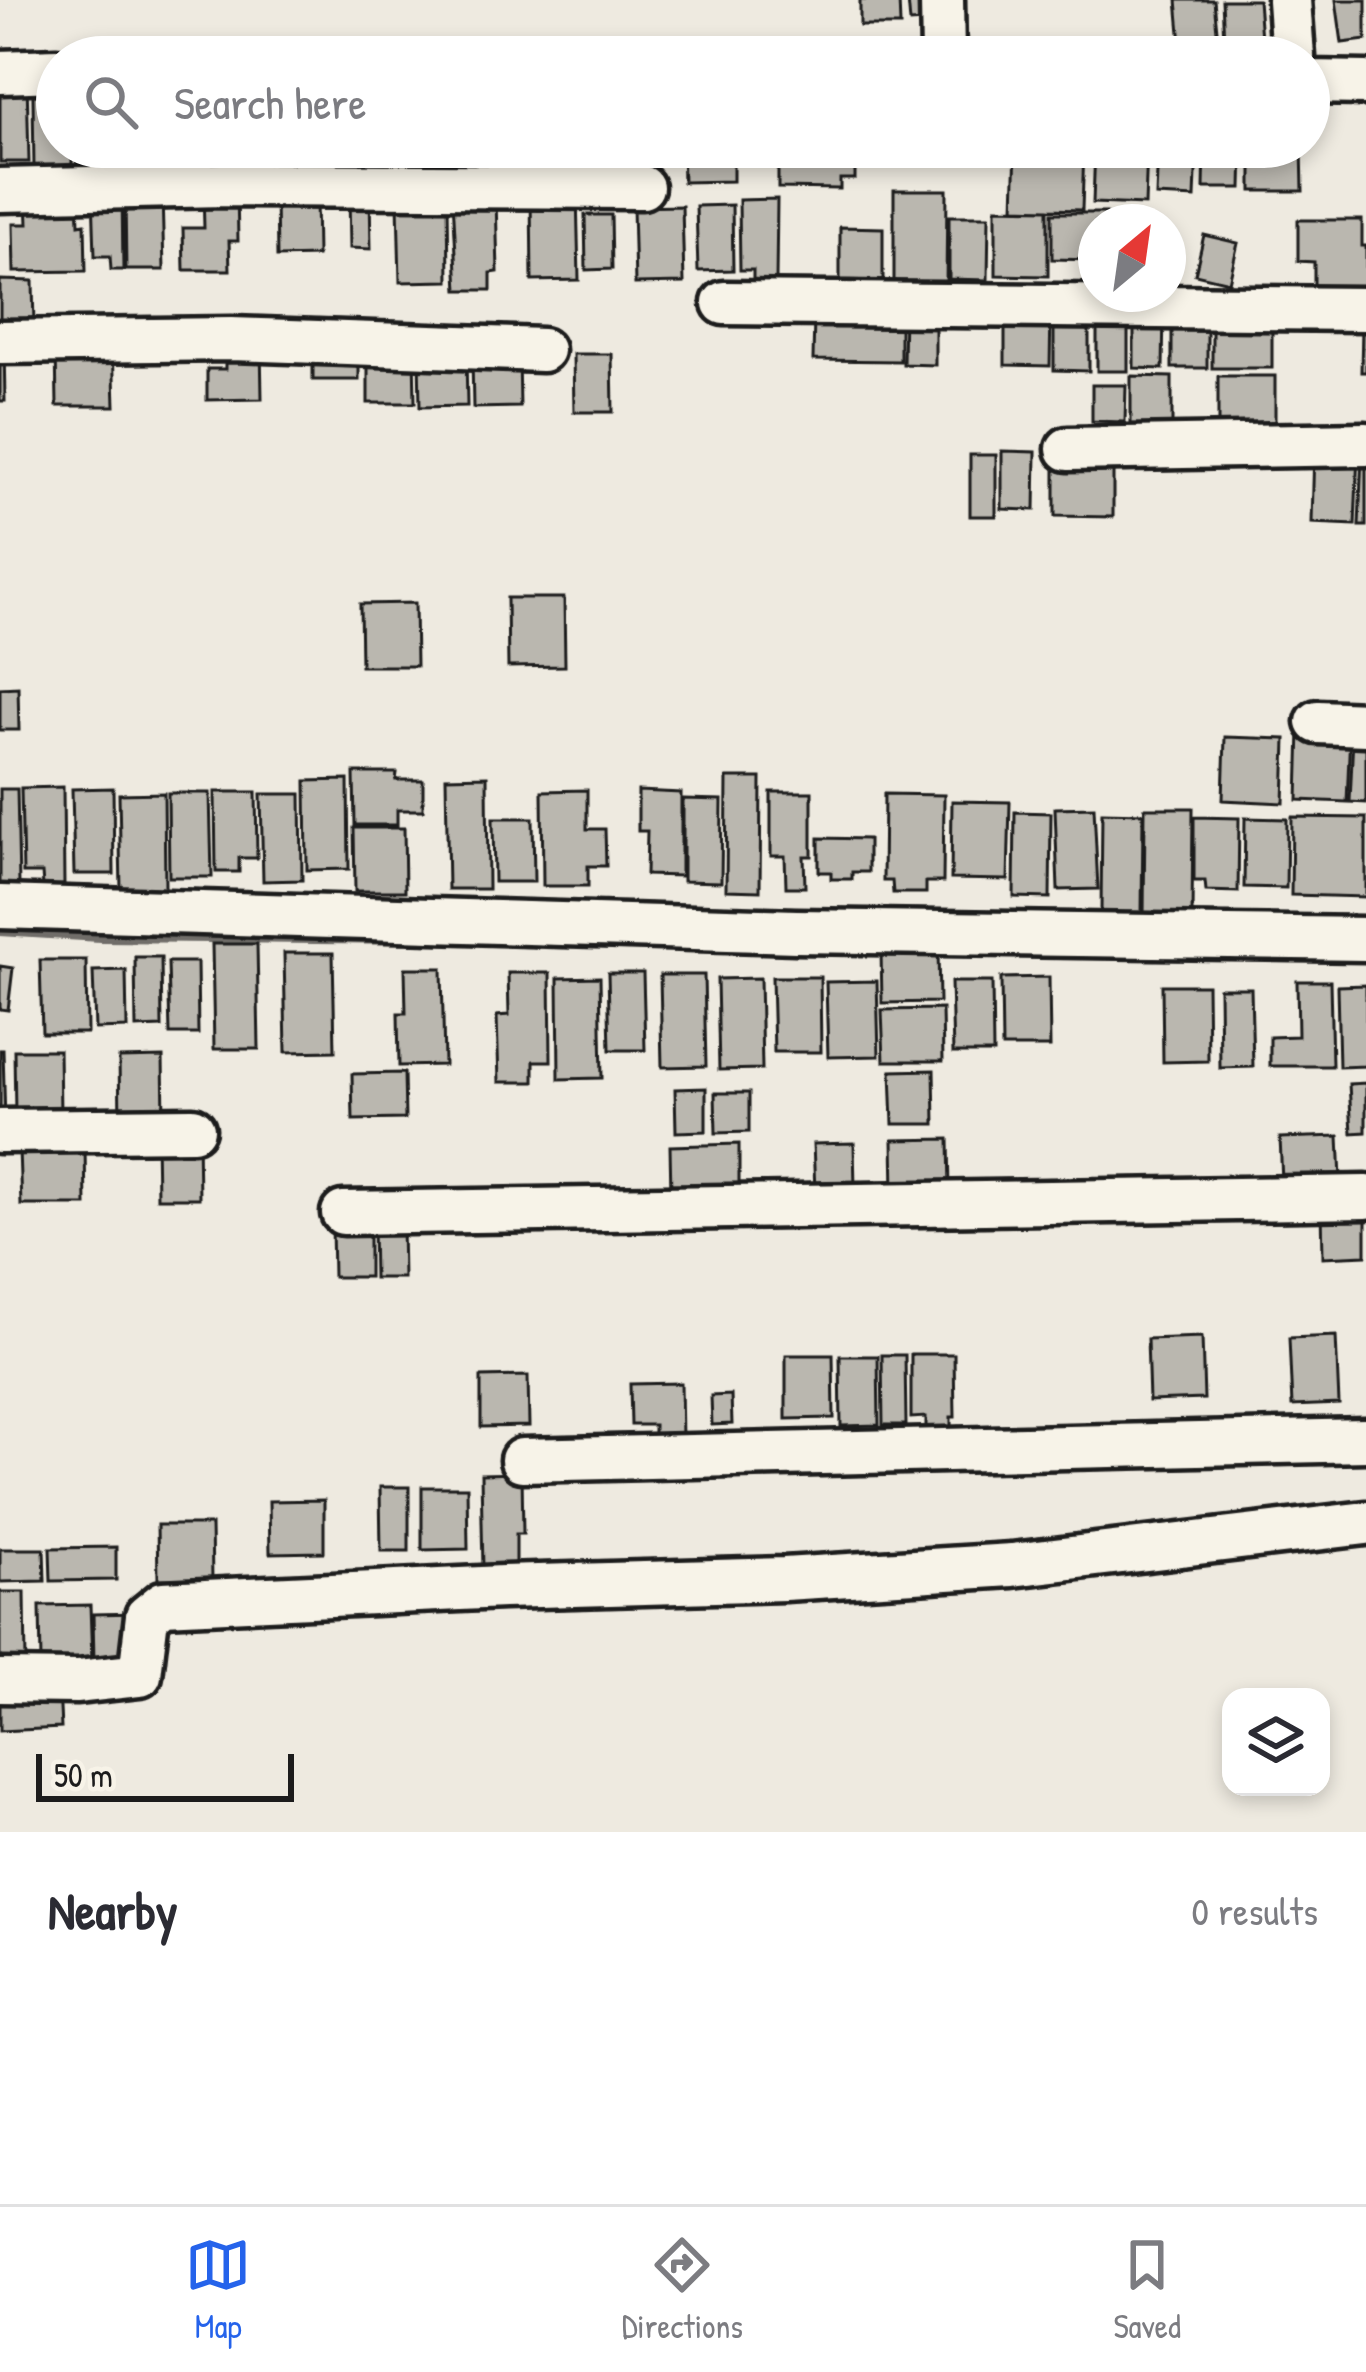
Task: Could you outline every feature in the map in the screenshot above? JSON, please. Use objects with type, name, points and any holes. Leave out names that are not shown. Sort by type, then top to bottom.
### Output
[{"type":"street","points":[[942,0],[943,36]]},
{"type":"street","points":[[1289,0],[1291,36]]},
{"type":"street","points":[[0,72],[36,71]]},
{"type":"street","points":[[1330,82],[1366,83]]},
{"type":"street","points":[[0,190],[223,185],[642,187]]},
{"type":"street","points":[[724,303],[1366,309]]},
{"type":"street","points":[[0,342],[231,339],[542,350]]},
{"type":"street","points":[[1068,449],[1366,444]]},
{"type":"street","points":[[1318,722],[1366,724]]},
{"type":"street","points":[[0,907],[750,930],[1366,939]]},
{"type":"street","points":[[0,1131],[193,1129]]},
{"type":"street","points":[[343,1213],[1366,1197]]},
{"type":"street","points":[[522,1460],[1366,1440]]},
{"type":"street","points":[[0,1681],[77,1682],[140,1675],[147,1616],[163,1603],[503,1586],[784,1579],[1012,1565],[1366,1523]]},
{"type":"building","points":[[860,0],[899,0],[900,26],[860,26]]},
{"type":"building","points":[[908,0],[938,0],[939,21],[910,23]]},
{"type":"building","points":[[1177,0],[1214,0],[1218,36],[1180,36]]},
{"type":"building","points":[[1222,0],[1258,0],[1261,36],[1224,36]]},
{"type":"building","points":[[1336,0],[1366,0],[1366,40],[1342,43]]},
{"type":"building","points":[[0,81],[27,81],[29,162],[0,162]]},
{"type":"building","points":[[36,95],[36,168],[72,168],[34,169]]},
{"type":"building","points":[[683,168],[733,168],[733,181],[683,182]]},
{"type":"building","points":[[778,168],[855,168],[855,179],[840,179],[840,189],[778,188]]},
{"type":"building","points":[[1015,168],[1083,168],[1078,210],[1014,208]]},
{"type":"building","points":[[1094,168],[1146,168],[1145,204],[1093,203]]},
{"type":"building","points":[[1157,168],[1196,168],[1195,198],[1156,196]]},
{"type":"building","points":[[1204,168],[1242,168],[1242,188],[1204,188]]},
{"type":"building","points":[[1252,168],[1302,168],[1303,191],[1252,191]]},
{"type":"building","points":[[203,190],[237,190],[238,241],[229,241],[230,270],[184,270],[183,228],[204,228]]},
{"type":"building","points":[[894,190],[947,190],[946,286],[894,286]]},
{"type":"building","points":[[531,192],[577,192],[579,280],[532,281]]},
{"type":"building","points":[[93,193],[122,193],[123,270],[111,270],[110,256],[95,256]]},
{"type":"building","points":[[349,193],[370,193],[371,249],[350,248]]},
{"type":"building","points":[[162,194],[164,270],[126,270],[125,195]]},
{"type":"building","points":[[276,197],[316,197],[317,256],[277,257]]},
{"type":"building","points":[[27,199],[78,199],[79,224],[85,223],[86,271],[14,272],[13,224],[28,224]]},
{"type":"building","points":[[453,199],[496,199],[498,272],[491,273],[491,290],[458,290]]},
{"type":"building","points":[[777,199],[776,281],[753,281],[753,270],[740,270],[739,200]]},
{"type":"building","points":[[398,203],[448,203],[449,281],[400,282]]},
{"type":"building","points":[[732,205],[733,270],[698,271],[696,206]]},
{"type":"building","points":[[682,206],[684,283],[635,284],[633,207]]},
{"type":"building","points":[[996,208],[1048,209],[1048,276],[996,275]]},
{"type":"building","points":[[1052,213],[1078,213],[1078,260],[1052,259]]},
{"type":"building","points":[[585,215],[611,215],[612,269],[586,270]]},
{"type":"building","points":[[949,216],[989,216],[988,280],[949,279]]},
{"type":"building","points":[[1298,220],[1362,220],[1366,298],[1314,298],[1314,262],[1298,261]]},
{"type":"building","points":[[840,227],[883,228],[883,281],[840,280]]},
{"type":"building","points":[[1204,235],[1238,243],[1229,282],[1195,274]]},
{"type":"building","points":[[0,280],[33,281],[34,329],[0,329]]},
{"type":"building","points":[[1054,308],[1089,312],[1089,371],[1054,370]]},
{"type":"building","points":[[904,310],[935,311],[935,365],[903,364]]},
{"type":"building","points":[[1005,310],[1051,310],[1050,366],[1005,365]]},
{"type":"building","points":[[1207,310],[1207,368],[1172,368],[1172,312]]},
{"type":"building","points":[[1134,312],[1164,312],[1163,369],[1134,368]]},
{"type":"building","points":[[1097,313],[1128,313],[1128,371],[1097,371]]},
{"type":"building","points":[[814,316],[900,317],[900,361],[813,360]]},
{"type":"building","points":[[1212,317],[1272,317],[1272,368],[1212,368]]},
{"type":"building","points":[[1362,326],[1366,326],[1366,372],[1361,372]]},
{"type":"building","points":[[225,344],[261,344],[262,399],[207,400],[207,369],[225,369]]},
{"type":"building","points":[[4,345],[5,401],[0,401],[0,346]]},
{"type":"building","points":[[113,346],[115,406],[57,406],[56,347]]},
{"type":"building","points":[[414,353],[415,403],[368,403],[368,354]]},
{"type":"building","points":[[573,354],[612,354],[613,412],[574,412]]},
{"type":"building","points":[[419,356],[466,356],[467,406],[420,407]]},
{"type":"building","points":[[472,356],[519,356],[520,407],[473,408]]},
{"type":"building","points":[[313,357],[359,357],[359,380],[313,380]]},
{"type":"building","points":[[1131,376],[1172,377],[1172,430],[1131,429]]},
{"type":"building","points":[[1218,376],[1275,376],[1275,425],[1218,425]]},
{"type":"building","points":[[1092,385],[1126,385],[1125,422],[1092,421]]},
{"type":"building","points":[[1314,449],[1358,451],[1355,525],[1312,523]]},
{"type":"building","points":[[1002,451],[1036,452],[1035,510],[1002,509]]},
{"type":"building","points":[[1362,454],[1366,454],[1366,526],[1359,526]]},
{"type":"building","points":[[970,455],[996,455],[996,516],[970,516]]},
{"type":"building","points":[[1055,457],[1113,458],[1113,517],[1055,516]]},
{"type":"building","points":[[507,598],[564,598],[565,666],[508,667]]},
{"type":"building","points":[[415,603],[416,666],[361,666],[360,604]]},
{"type":"building","points":[[18,687],[19,730],[0,730],[0,688]]},
{"type":"building","points":[[1300,729],[1350,731],[1347,802],[1298,800]]},
{"type":"building","points":[[1353,736],[1366,736],[1366,803],[1350,802]]},
{"type":"building","points":[[1225,737],[1286,739],[1284,803],[1223,800]]},
{"type":"building","points":[[354,773],[397,773],[396,780],[423,780],[423,810],[397,810],[397,825],[355,825]]},
{"type":"building","points":[[487,776],[488,889],[448,889],[446,777]]},
{"type":"building","points":[[727,778],[761,778],[760,891],[726,890]]},
{"type":"building","points":[[348,780],[349,869],[307,870],[306,781]]},
{"type":"building","points":[[63,787],[64,886],[43,886],[42,873],[23,873],[21,788]]},
{"type":"building","points":[[113,788],[114,874],[74,874],[72,789]]},
{"type":"building","points":[[0,789],[17,789],[19,885],[0,885]]},
{"type":"building","points":[[587,790],[587,829],[605,829],[606,866],[588,866],[588,886],[543,886],[542,791]]},
{"type":"building","points":[[638,791],[681,793],[681,876],[646,875],[647,831],[638,831]]},
{"type":"building","points":[[215,792],[256,792],[257,858],[239,858],[239,872],[216,872]]},
{"type":"building","points":[[771,792],[812,792],[812,856],[804,856],[805,887],[786,887],[785,856],[771,856]]},
{"type":"building","points":[[164,793],[165,889],[121,890],[119,794]]},
{"type":"building","points":[[168,793],[210,793],[212,877],[169,877]]},
{"type":"building","points":[[261,794],[301,794],[302,880],[263,881]]},
{"type":"building","points":[[884,794],[944,795],[943,882],[926,882],[926,893],[893,893],[892,881],[883,881]]},
{"type":"building","points":[[683,799],[722,800],[721,882],[683,881]]},
{"type":"building","points":[[952,801],[1010,802],[1008,880],[951,879]]},
{"type":"building","points":[[1094,807],[1098,889],[1058,890],[1055,808]]},
{"type":"building","points":[[1145,808],[1193,808],[1192,918],[1144,918]]},
{"type":"building","points":[[1015,812],[1051,813],[1050,898],[1014,897]]},
{"type":"building","points":[[1102,812],[1143,813],[1142,914],[1101,913]]},
{"type":"building","points":[[1194,817],[1239,818],[1238,892],[1206,891],[1205,881],[1194,881]]},
{"type":"building","points":[[1292,817],[1366,818],[1366,897],[1291,895]]},
{"type":"building","points":[[493,818],[533,818],[534,882],[494,882]]},
{"type":"building","points":[[1245,818],[1287,819],[1286,888],[1244,887]]},
{"type":"building","points":[[354,828],[404,828],[405,891],[355,891]]},
{"type":"building","points":[[819,838],[868,839],[868,872],[852,872],[852,879],[831,879],[831,872],[819,872]]},
{"type":"building","points":[[212,944],[257,944],[259,1049],[214,1049]]},
{"type":"building","points":[[938,949],[939,1002],[882,1003],[881,950]]},
{"type":"building","points":[[284,953],[333,953],[335,1051],[286,1052]]},
{"type":"building","points":[[135,957],[161,957],[162,1027],[136,1028]]},
{"type":"building","points":[[40,960],[86,960],[87,1033],[42,1033]]},
{"type":"building","points":[[168,962],[197,962],[198,1034],[170,1034]]},
{"type":"building","points":[[0,966],[13,968],[8,1010],[0,1009]]},
{"type":"building","points":[[405,968],[442,968],[444,1065],[399,1066],[398,1013],[406,1013]]},
{"type":"building","points":[[126,970],[127,1028],[95,1029],[93,971]]},
{"type":"building","points":[[508,973],[550,973],[551,1061],[534,1061],[534,1082],[499,1082],[497,1016],[509,1015]]},
{"type":"building","points":[[608,973],[643,973],[645,1050],[610,1050]]},
{"type":"building","points":[[660,975],[704,975],[706,1066],[662,1067]]},
{"type":"building","points":[[600,977],[602,1078],[559,1079],[558,978]]},
{"type":"building","points":[[772,977],[820,977],[821,1052],[774,1052]]},
{"type":"building","points":[[1049,977],[1050,1047],[1002,1047],[1001,978]]},
{"type":"building","points":[[760,978],[762,1069],[719,1070],[717,979]]},
{"type":"building","points":[[877,981],[879,1056],[828,1057],[826,982]]},
{"type":"building","points":[[1297,981],[1330,981],[1332,1066],[1270,1066],[1270,1037],[1298,1036]]},
{"type":"building","points":[[951,982],[992,982],[993,1053],[953,1053]]},
{"type":"building","points":[[1162,985],[1207,985],[1208,1061],[1163,1062]]},
{"type":"building","points":[[1366,985],[1366,1066],[1339,1067],[1337,986]]},
{"type":"building","points":[[1219,988],[1251,988],[1253,1067],[1220,1068]]},
{"type":"building","points":[[942,1009],[943,1061],[884,1061],[882,1010]]},
{"type":"building","points":[[3,1050],[5,1122],[0,1122]]},
{"type":"building","points":[[14,1050],[59,1050],[60,1114],[15,1114]]},
{"type":"building","points":[[163,1057],[164,1119],[120,1120],[119,1058]]},
{"type":"building","points":[[934,1070],[935,1124],[893,1124],[891,1071]]},
{"type":"building","points":[[404,1073],[405,1119],[353,1120],[352,1074]]},
{"type":"building","points":[[1366,1083],[1366,1132],[1352,1133],[1349,1084]]},
{"type":"building","points":[[706,1088],[706,1131],[676,1132],[675,1089]]},
{"type":"building","points":[[715,1093],[749,1093],[749,1132],[716,1133]]},
{"type":"building","points":[[156,1136],[198,1136],[199,1198],[157,1198]]},
{"type":"building","points":[[1339,1136],[1341,1180],[1282,1181],[1280,1138]]},
{"type":"building","points":[[949,1139],[950,1192],[894,1193],[893,1140]]},
{"type":"building","points":[[854,1143],[855,1189],[815,1190],[813,1144]]},
{"type":"building","points":[[739,1144],[739,1194],[671,1194],[670,1146]]},
{"type":"building","points":[[85,1148],[86,1205],[21,1205],[19,1149]]},
{"type":"building","points":[[1366,1208],[1366,1255],[1323,1257],[1322,1209]]},
{"type":"building","points":[[369,1224],[369,1277],[333,1277],[332,1225]]},
{"type":"building","points":[[373,1225],[402,1225],[403,1278],[374,1278]]},
{"type":"building","points":[[1336,1336],[1339,1404],[1292,1406],[1289,1338]]},
{"type":"building","points":[[1202,1337],[1204,1399],[1149,1401],[1147,1339]]},
{"type":"building","points":[[911,1354],[954,1354],[951,1427],[926,1427],[926,1417],[911,1418]]},
{"type":"building","points":[[786,1355],[833,1355],[834,1418],[786,1419]]},
{"type":"building","points":[[882,1355],[905,1355],[906,1425],[883,1425]]},
{"type":"building","points":[[840,1356],[878,1356],[879,1425],[841,1426]]},
{"type":"building","points":[[528,1376],[529,1426],[481,1427],[481,1377]]},
{"type":"building","points":[[681,1383],[682,1439],[654,1440],[654,1425],[631,1425],[630,1384]]},
{"type":"building","points":[[731,1395],[732,1424],[712,1425],[711,1396]]},
{"type":"building","points":[[522,1473],[523,1534],[516,1534],[516,1569],[483,1569],[481,1474]]},
{"type":"building","points":[[380,1487],[409,1487],[409,1551],[381,1551]]},
{"type":"building","points":[[422,1487],[467,1487],[468,1549],[422,1550]]},
{"type":"building","points":[[324,1500],[324,1552],[270,1553],[269,1501]]},
{"type":"building","points":[[157,1525],[211,1525],[212,1579],[158,1579]]},
{"type":"building","points":[[116,1547],[116,1580],[51,1581],[50,1548]]},
{"type":"building","points":[[0,1549],[44,1549],[45,1581],[0,1582]]},
{"type":"building","points":[[0,1592],[25,1592],[26,1665],[0,1665]]},
{"type":"building","points":[[90,1605],[92,1663],[41,1663],[40,1606]]},
{"type":"building","points":[[140,1613],[140,1662],[94,1662],[93,1614]]},
{"type":"building","points":[[59,1688],[61,1728],[0,1731],[0,1691]]},
{"type":"waterway","points":[[0,931],[100,937],[416,940]]}]
